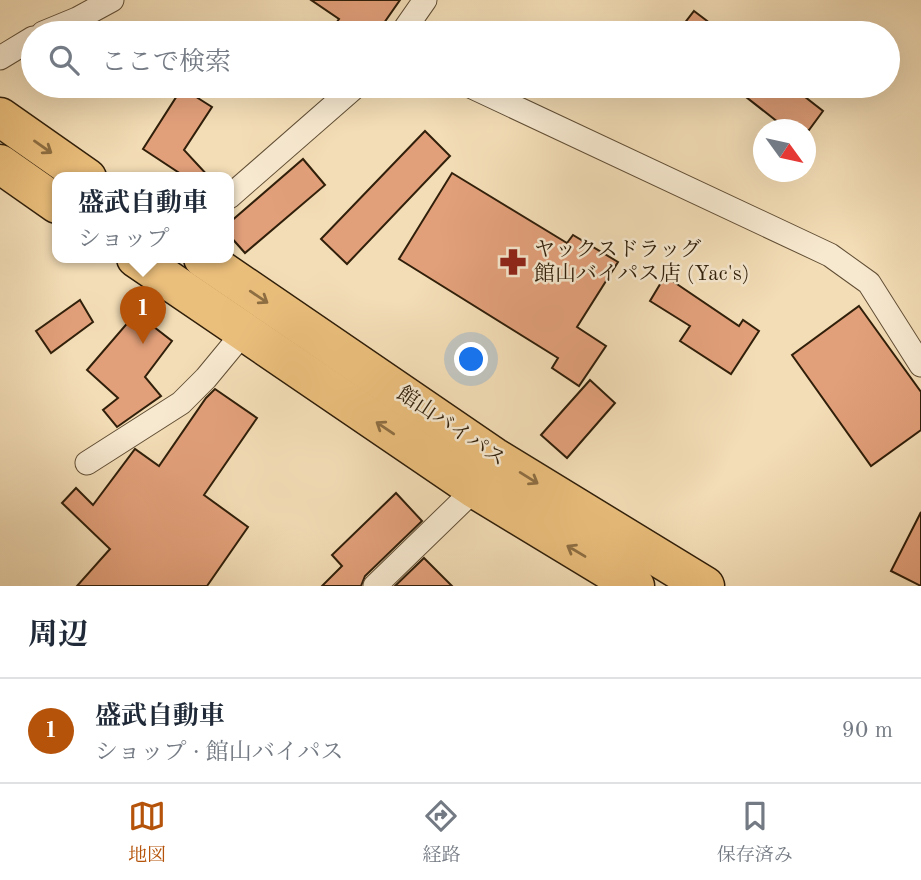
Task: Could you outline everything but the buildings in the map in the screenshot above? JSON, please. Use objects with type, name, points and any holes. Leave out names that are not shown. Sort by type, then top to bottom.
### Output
[{"type":"highway","points":[[0,117],[78,172]]},
{"type":"highway","points":[[0,164],[52,200]]},
{"type":"highway","name":"館山バイパス","points":[[143,263],[475,489],[635,586]]},
{"type":"highway","name":"館山バイパス","points":[[210,263],[494,457],[705,586]]},
{"type":"street","points":[[72,21],[112,0]]},
{"type":"street","points":[[410,21],[425,0]]},
{"type":"street","points":[[0,58],[21,45]]},
{"type":"street","points":[[234,193],[342,98]]},
{"type":"street","points":[[496,98],[830,255],[869,284],[921,365]]},
{"type":"street","points":[[87,463],[181,403],[244,332]]},
{"type":"street","points":[[375,586],[475,489]]},
{"type":"place","name":"ヤックスドラッグ 館山バイパス店 (Yac's)","points":[[513,262]]},
{"type":"place","name":"盛武自動車","points":[[143,344]]}]
